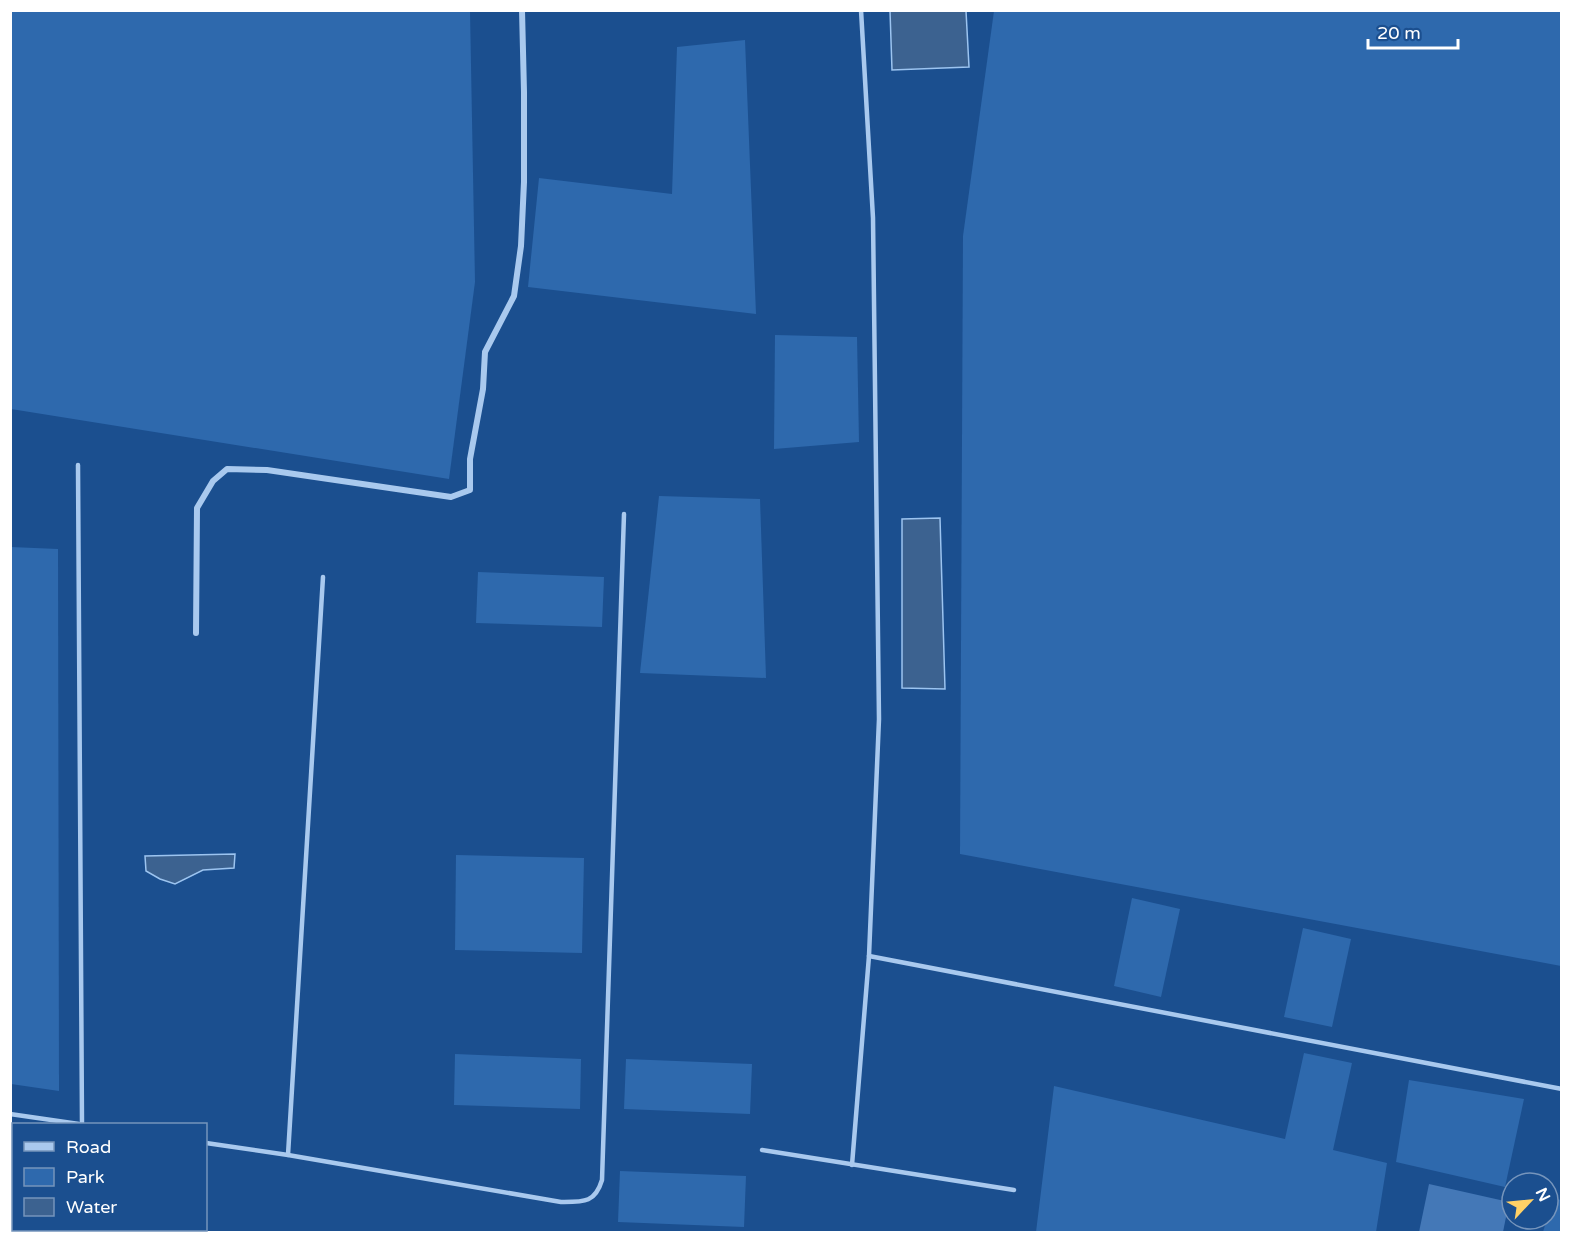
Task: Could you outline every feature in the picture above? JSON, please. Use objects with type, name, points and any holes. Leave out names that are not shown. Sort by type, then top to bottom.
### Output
[{"type":"street","points":[[196,633],[197,508],[213,481],[227,469],[267,470],[451,497],[470,490],[470,459],[483,389],[485,352],[514,296],[521,246],[524,182],[522,10]]},
{"type":"lane","points":[[852,1165],[869,956],[879,719],[873,218],[861,10]]},
{"type":"lane","points":[[78,465],[81,1123]]},
{"type":"lane","points":[[207,1143],[561,1202],[579,1202],[592,1198],[599,1191],[603,1169],[624,514]]},
{"type":"lane","points":[[288,1155],[323,577]]},
{"type":"lane","points":[[869,956],[1562,1089]]},
{"type":"lane","points":[[10,1114],[68,1123]]},
{"type":"lane","points":[[762,1150],[1014,1190]]},
{"type":"green space","points":[[10,11],[470,11],[475,282],[449,479],[11,409]]},
{"type":"green space","points":[[994,11],[1561,11],[1561,966],[960,854],[963,236]]},
{"type":"green space","points":[[745,40],[756,314],[528,287],[539,178],[672,194],[677,47]]},
{"type":"green space","points":[[775,335],[857,337],[859,442],[774,449]]},
{"type":"green space","points":[[659,496],[760,499],[766,678],[640,673]]},
{"type":"green space","points":[[11,547],[58,549],[59,1091],[11,1084]]},
{"type":"green space","points":[[478,572],[604,577],[602,627],[476,623]]},
{"type":"green space","points":[[456,855],[584,858],[582,953],[455,950]]},
{"type":"green space","points":[[1132,898],[1180,909],[1161,997],[1114,986]]},
{"type":"green space","points":[[1303,928],[1351,939],[1332,1027],[1284,1017]]},
{"type":"green space","points":[[1304,1053],[1352,1063],[1333,1150],[1387,1163],[1376,1232],[1036,1232],[1054,1086],[1285,1139]]},
{"type":"green space","points":[[455,1054],[581,1059],[580,1109],[454,1105]]},
{"type":"green space","points":[[626,1059],[752,1064],[750,1114],[624,1109]]},
{"type":"green space","points":[[1409,1080],[1524,1099],[1508,1171],[1500,1171],[1500,1186],[1396,1162]]},
{"type":"green space","points":[[620,1171],[746,1176],[744,1227],[618,1222]]},
{"type":"green space","points":[[1561,1200],[1561,1232],[1543,1232],[1560,1231]]},
{"type":"water","points":[[890,11],[966,11],[969,67],[892,70]]},
{"type":"water","points":[[940,518],[945,689],[902,688],[902,519]]},
{"type":"water","points":[[235,854],[234,868],[203,870],[175,884],[146,871],[145,856]]},
{"type":"building","points":[[1429,1184],[1500,1200],[1500,1231],[1503,1232],[1419,1232]]}]
